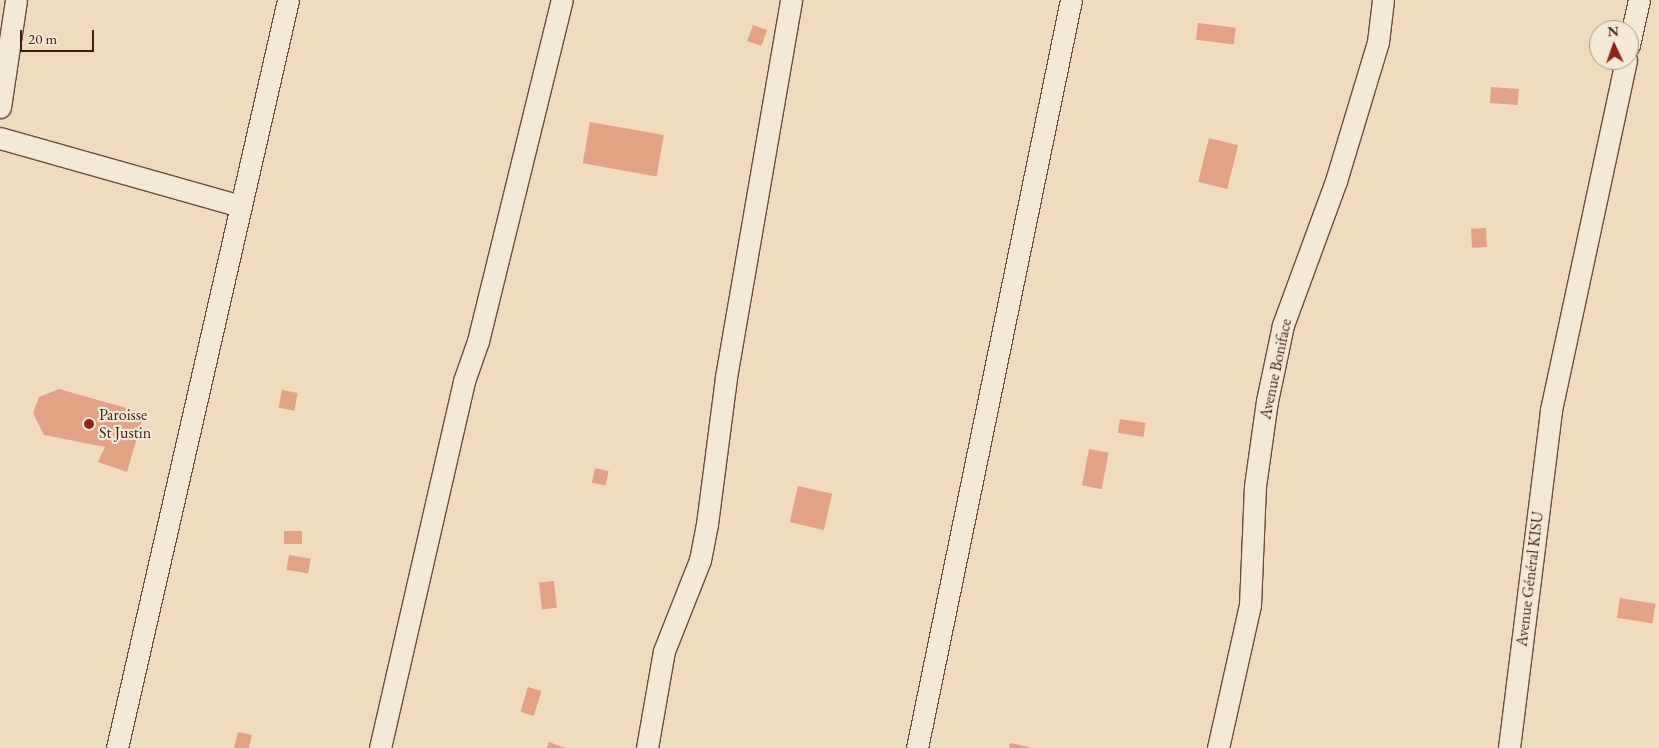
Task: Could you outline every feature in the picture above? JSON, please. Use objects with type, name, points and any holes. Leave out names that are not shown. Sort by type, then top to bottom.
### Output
[{"type":"street","points":[[0,107],[16,0]]},
{"type":"street","points":[[117,748],[288,0]]},
{"type":"street","points":[[380,748],[461,391],[478,341],[562,0]]},
{"type":"street","points":[[648,748],[664,651],[700,560],[707,524],[726,377],[791,0]]},
{"type":"street","points":[[917,748],[1071,0]]},
{"type":"street","name":"Avenue Boniface","points":[[1218,748],[1250,605],[1255,486],[1267,401],[1283,326],[1342,163],[1378,42],[1384,0]]},
{"type":"street","points":[[1635,20],[1639,0]]},
{"type":"street","name":"Avenue Général KISU","points":[[1509,748],[1551,410],[1624,70]]},
{"type":"street","points":[[0,138],[241,206]]},
{"type":"building","points":[[1198,23],[1236,28],[1234,45],[1196,40]]},
{"type":"building","points":[[753,25],[767,30],[761,46],[747,41]]},
{"type":"building","points":[[1491,87],[1519,89],[1518,105],[1490,103]]},
{"type":"building","points":[[590,122],[664,135],[657,176],[583,163]]},
{"type":"building","points":[[1209,138],[1238,145],[1227,189],[1198,182]]},
{"type":"building","points":[[1486,228],[1487,247],[1472,248],[1471,229]]},
{"type":"building","name":"Paroisse St Justin","points":[[59,389],[144,413],[127,472],[98,462],[105,447],[44,435],[33,413],[39,397]]},
{"type":"building","points":[[282,390],[298,393],[294,411],[279,408]]},
{"type":"building","points":[[1120,419],[1146,423],[1143,437],[1118,433]]},
{"type":"building","points":[[1089,449],[1109,453],[1102,489],[1082,485]]},
{"type":"building","points":[[595,468],[609,471],[606,486],[592,483]]},
{"type":"building","points":[[798,486],[832,494],[824,530],[790,522]]},
{"type":"building","points":[[284,531],[302,531],[302,544],[284,544]]},
{"type":"building","points":[[289,555],[311,559],[308,574],[286,570]]},
{"type":"building","points":[[554,581],[557,608],[542,609],[539,583]]},
{"type":"building","points":[[1620,598],[1656,604],[1652,623],[1617,618]]},
{"type":"building","points":[[528,687],[541,691],[534,716],[520,712]]},
{"type":"building","points":[[238,732],[252,735],[249,748],[234,748]]},
{"type":"building","points":[[549,742],[565,748],[547,748]]},
{"type":"building","points":[[1010,743],[1029,747],[1029,748],[1009,748]]},
{"type":"place","name":"Paroisse St Justin","points":[[89,424]]}]
